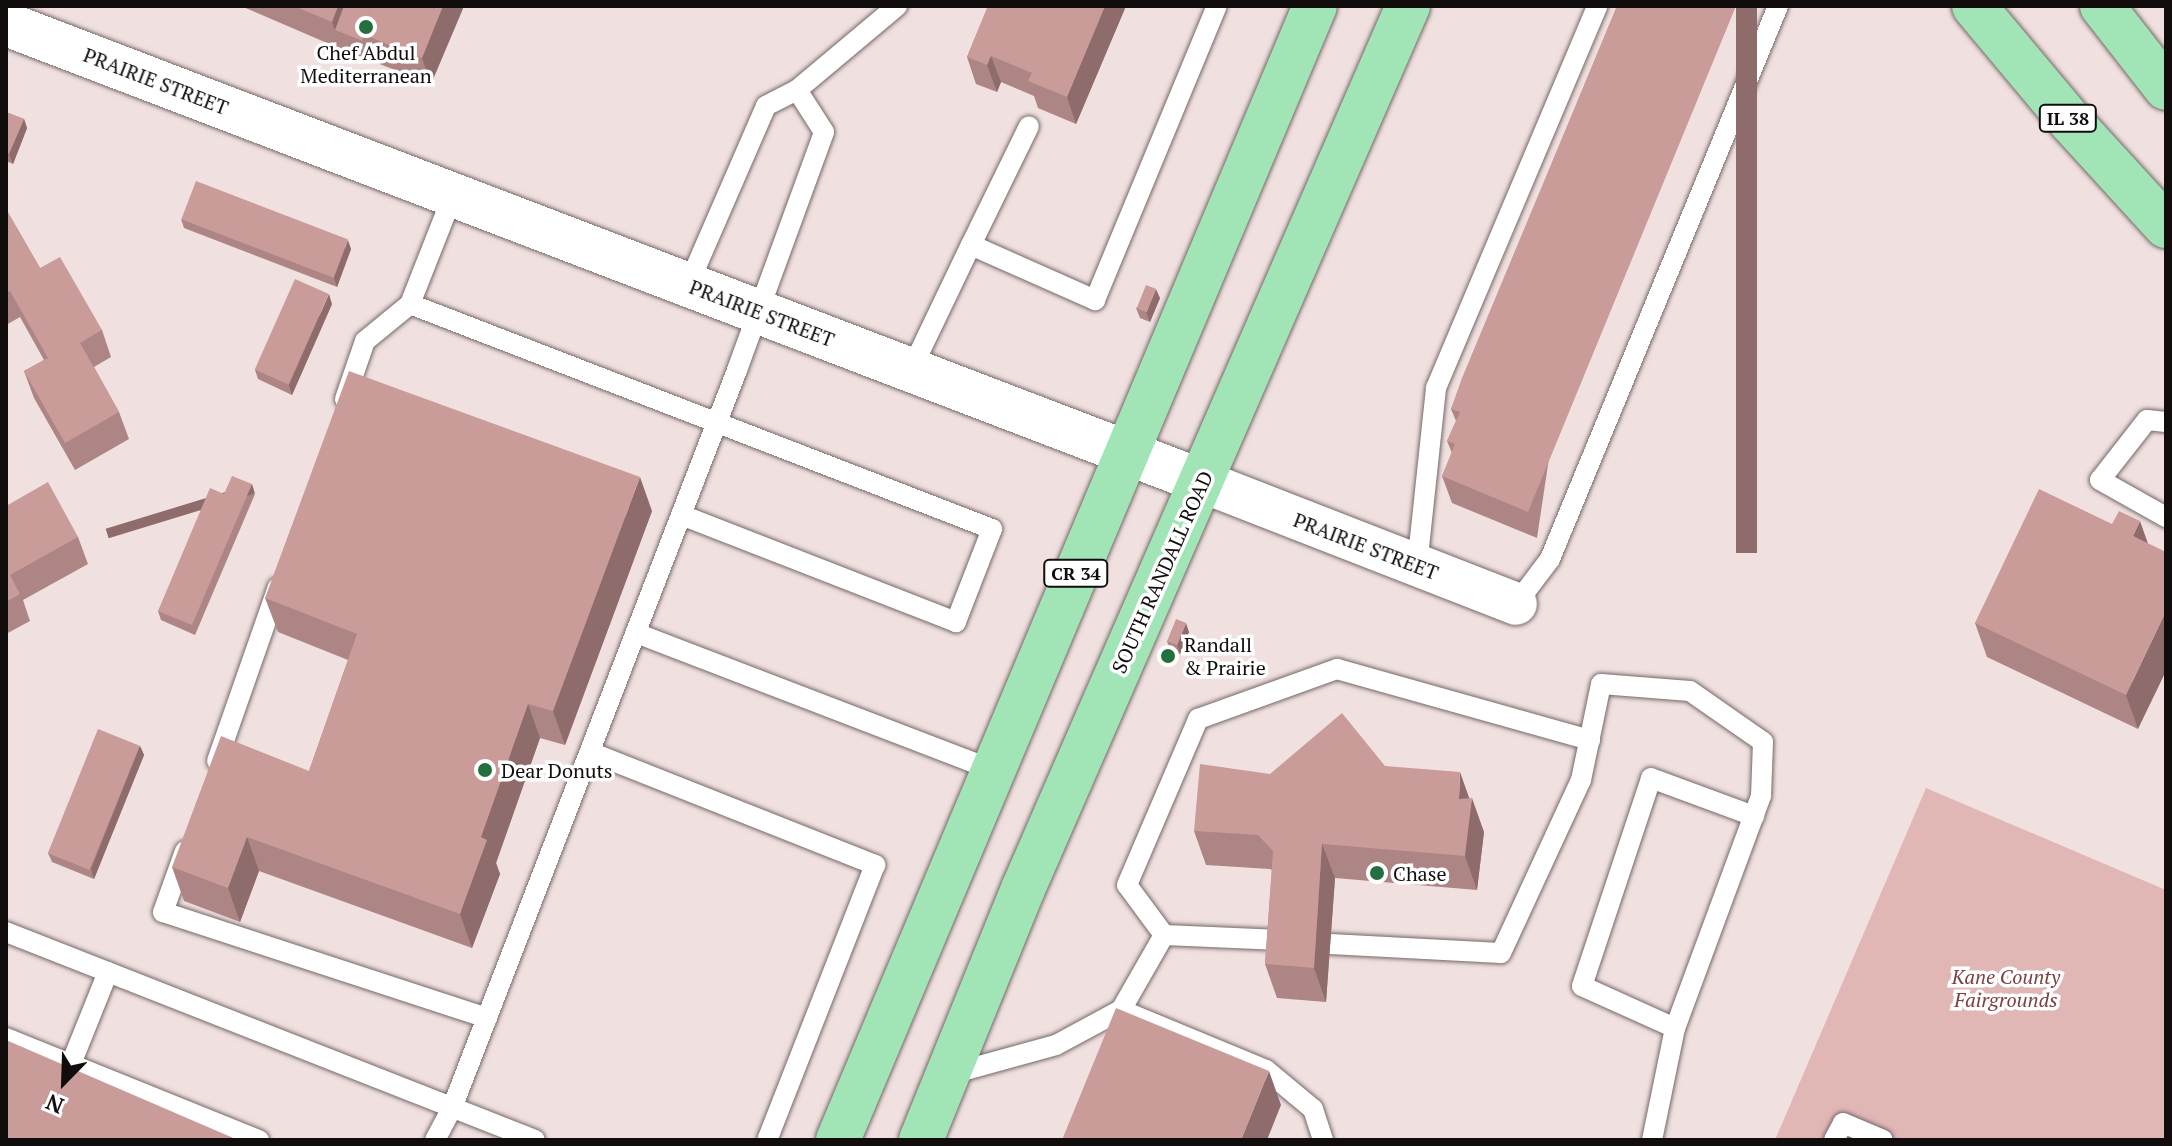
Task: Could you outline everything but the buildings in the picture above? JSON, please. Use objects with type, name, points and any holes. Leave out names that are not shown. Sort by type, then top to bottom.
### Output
[{"type":"main road","name":"CR 34","points":[[838,1140],[1315,6]]},
{"type":"main road","name":"SOUTH RANDALL ROAD","points":[[921,1140],[1023,889],[1408,6]]},
{"type":"main road","points":[[1387,54],[1430,6]]},
{"type":"main road","name":"IL 38","points":[[1974,6],[2071,122],[2166,226]]},
{"type":"main road","points":[[2102,6],[2166,88]]},
{"type":"street","name":"PRAIRIE STREET","points":[[10,18],[453,195],[1516,604]]},
{"type":"lane","points":[[688,285],[766,106],[797,90],[897,6]]},
{"type":"lane","points":[[971,245],[1095,300],[1217,6]]},
{"type":"lane","points":[[1417,566],[1436,388],[1597,6]]},
{"type":"lane","points":[[1516,604],[1550,559],[1778,6]]},
{"type":"lane","points":[[435,1140],[452,1108],[636,633],[824,132],[797,90]]},
{"type":"lane","points":[[911,370],[1029,126]]},
{"type":"lane","points":[[339,416],[365,341],[410,304],[453,195]]},
{"type":"lane","points":[[410,304],[992,529],[956,622],[681,515]]},
{"type":"lane","points":[[2166,422],[2147,420],[2100,480],[2166,517]]},
{"type":"lane","points":[[211,777],[286,566]]},
{"type":"lane","points":[[636,633],[993,770]]},
{"type":"lane","points":[[1164,935],[1127,885],[1198,719],[1337,669],[1590,740]]},
{"type":"lane","points":[[1330,944],[1501,953],[1581,780],[1601,684],[1690,691],[1763,742],[1761,796],[1675,1028],[1652,1140]]},
{"type":"lane","points":[[590,752],[875,865],[767,1140]]},
{"type":"lane","points":[[1675,1028],[1582,986],[1651,778],[1754,816]]},
{"type":"lane","points":[[190,837],[163,912],[487,1018]]},
{"type":"lane","points":[[6,932],[535,1140]]},
{"type":"lane","points":[[947,1075],[1056,1045],[1121,1010],[1164,935]]},
{"type":"lane","points":[[1164,935],[1281,940]]},
{"type":"lane","points":[[71,1064],[108,972]]},
{"type":"lane","points":[[1121,1010],[1266,1070],[1313,1109],[1323,1140]]},
{"type":"lane","points":[[6,1038],[259,1140]]},
{"type":"lane","points":[[1834,1140],[1843,1123],[1883,1140]]},
{"type":"green space","name":"Kane County Fairgrounds","points":[[1926,788],[2166,890],[2166,1140],[1775,1140]]},
{"type":"place","name":"Chef Abdul Mediterranean","points":[[366,27]]},
{"type":"place","name":"Randall & Prairie","points":[[1168,656]]},
{"type":"place","name":"Dear Donuts","points":[[485,770]]},
{"type":"place","name":"Chase","points":[[1377,873]]}]
